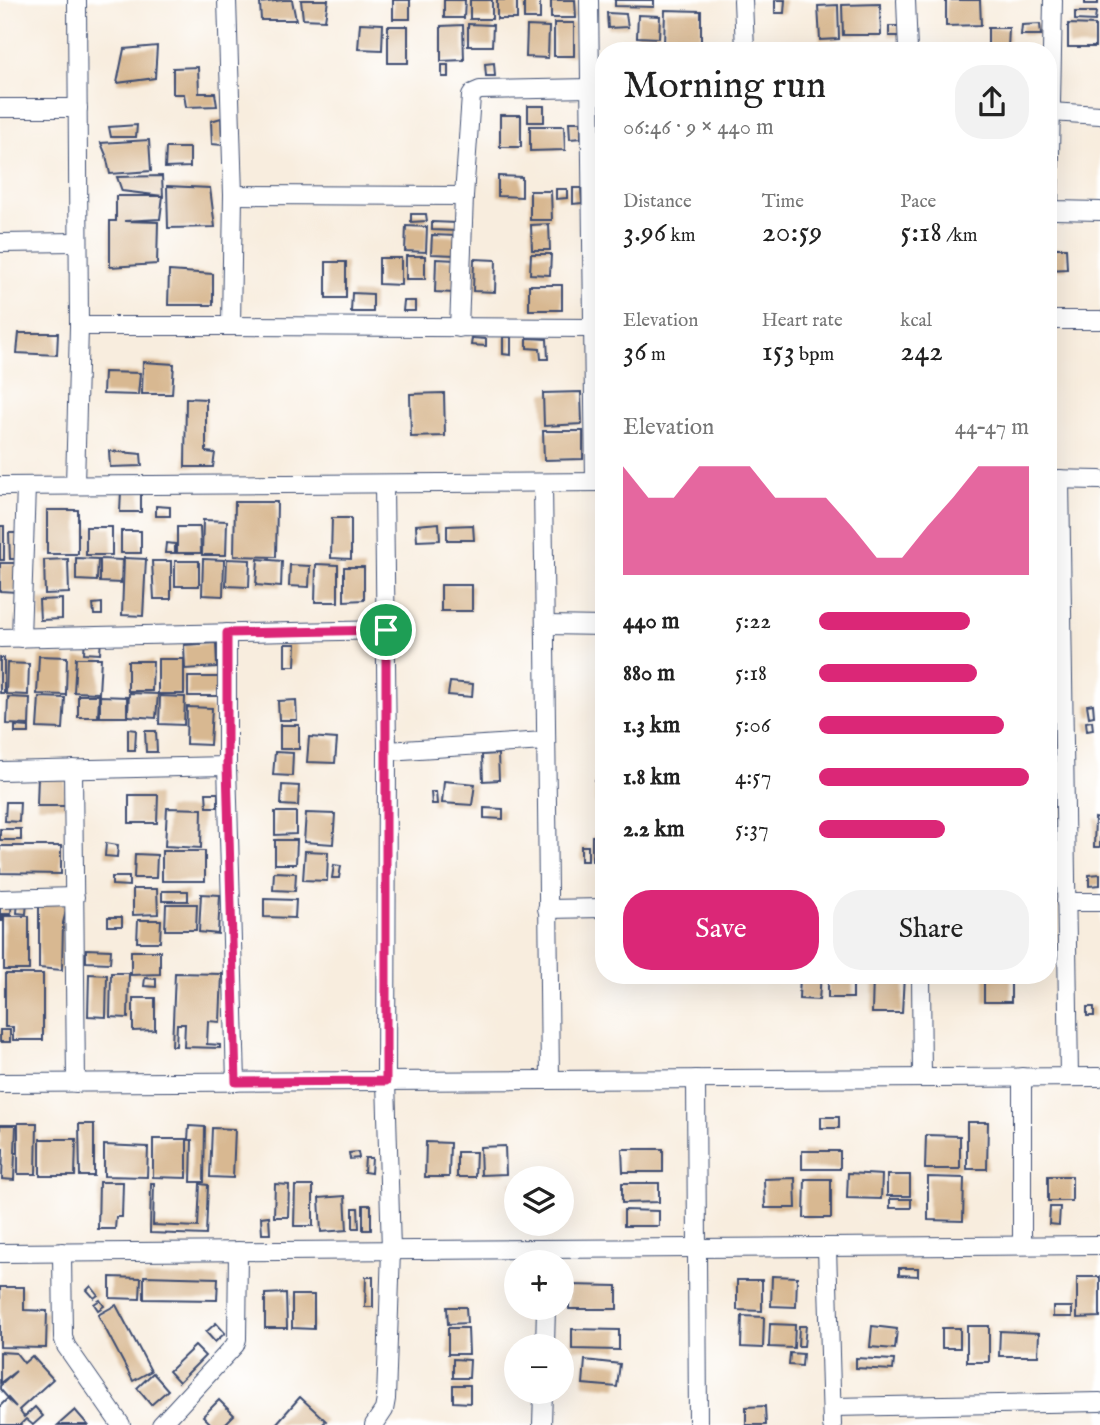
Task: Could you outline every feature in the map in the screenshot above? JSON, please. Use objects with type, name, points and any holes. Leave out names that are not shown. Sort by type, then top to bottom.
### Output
[{"type":"street","points":[[75,485],[79,326],[77,0]]},
{"type":"street","points":[[227,0],[233,195],[231,326]]},
{"type":"street","points":[[589,0],[595,372]]},
{"type":"street","points":[[743,0],[745,42]]},
{"type":"street","points":[[906,0],[908,42]]},
{"type":"street","points":[[1052,42],[1053,0]]},
{"type":"street","points":[[459,328],[464,196],[470,100],[473,93],[480,90],[590,88]]},
{"type":"street","points":[[0,108],[78,108]]},
{"type":"street","points":[[1057,112],[1100,115]]},
{"type":"street","points":[[233,195],[464,196]]},
{"type":"street","points":[[1057,210],[1100,211]]},
{"type":"street","points":[[0,243],[77,242]]},
{"type":"street","points":[[1057,320],[1100,320]]},
{"type":"street","points":[[79,326],[593,328]]},
{"type":"street","points":[[1057,479],[1100,480]]},
{"type":"street","points":[[0,486],[595,482]]},
{"type":"street","points":[[543,483],[550,1080]]},
{"type":"street","points":[[374,1425],[384,1410],[386,1399],[390,1250],[386,1081],[387,751],[384,484]]},
{"type":"street","points":[[21,638],[26,486]]},
{"type":"street","points":[[546,625],[595,626]]},
{"type":"street","points":[[0,638],[386,630]]},
{"type":"street","points":[[227,633],[227,766],[236,1082]]},
{"type":"street","points":[[1057,676],[1066,902],[1069,1077]]},
{"type":"street","points":[[387,751],[545,741]]},
{"type":"street","points":[[0,771],[227,766]]},
{"type":"street","points":[[73,769],[76,1083]]},
{"type":"street","points":[[0,899],[75,897]]},
{"type":"street","points":[[1066,902],[1100,902]]},
{"type":"street","points":[[547,909],[595,908]]},
{"type":"street","points":[[921,984],[922,1078]]},
{"type":"street","points":[[1022,1077],[1022,1245]]},
{"type":"street","points":[[0,1083],[1100,1077]]},
{"type":"street","points":[[696,1079],[698,1425]]},
{"type":"street","points":[[574,1254],[697,1248],[1100,1245]]},
{"type":"street","points":[[827,1247],[832,1416],[1100,1402]]},
{"type":"street","points":[[0,1253],[390,1250],[504,1254]]},
{"type":"street","points":[[161,1425],[235,1345],[238,1251]]},
{"type":"street","points":[[62,1252],[63,1337],[66,1346],[121,1425]]},
{"type":"street","points":[[542,1425],[543,1404]]},
{"type":"building","points":[[292,0],[296,20],[261,20],[260,3]]},
{"type":"building","points":[[301,0],[328,0],[325,20],[303,19]]},
{"type":"building","points":[[393,0],[410,0],[410,19],[393,19]]},
{"type":"building","points":[[444,0],[465,0],[464,18],[444,18]]},
{"type":"building","points":[[470,0],[492,0],[492,19],[470,19]]},
{"type":"building","points":[[497,0],[517,0],[517,19],[497,19]]},
{"type":"building","points":[[524,0],[540,0],[540,19],[524,19]]},
{"type":"building","points":[[551,0],[575,0],[576,18],[551,18]]},
{"type":"building","points":[[615,0],[654,0],[654,7],[615,6]]},
{"type":"building","points":[[775,0],[785,0],[784,13],[775,13]]},
{"type":"building","points":[[946,0],[980,0],[981,25],[946,26]]},
{"type":"building","points":[[1085,0],[1098,0],[1098,4],[1085,4]]},
{"type":"building","points":[[880,4],[881,35],[843,35],[842,5]]},
{"type":"building","points":[[838,5],[839,39],[820,40],[818,6]]},
{"type":"building","points":[[665,10],[701,11],[701,42],[664,42]]},
{"type":"building","points":[[1075,12],[1096,12],[1095,21],[1075,20]]},
{"type":"building","points":[[607,13],[626,14],[628,27],[608,28]]},
{"type":"building","points":[[638,15],[660,16],[659,38],[637,37]]},
{"type":"building","points":[[360,23],[383,24],[382,50],[358,49]]},
{"type":"building","points":[[554,23],[574,23],[574,56],[554,56]]},
{"type":"building","points":[[468,24],[493,25],[492,46],[468,46]]},
{"type":"building","points":[[1040,24],[1041,35],[1021,35],[1022,25]]},
{"type":"building","points":[[1068,24],[1095,25],[1095,47],[1068,47]]},
{"type":"building","points":[[463,25],[464,60],[441,61],[441,26]]},
{"type":"building","points":[[388,26],[408,26],[408,63],[388,63]]},
{"type":"building","points":[[527,26],[549,27],[548,58],[526,57]]},
{"type":"building","points":[[889,26],[900,26],[900,36],[889,36]]},
{"type":"building","points":[[988,28],[1009,28],[1008,42],[988,42]]},
{"type":"building","points":[[157,46],[155,78],[117,83],[124,49]]},
{"type":"building","points":[[494,63],[495,76],[486,76],[485,64]]},
{"type":"building","points":[[442,65],[448,65],[448,77],[442,77]]},
{"type":"building","points":[[198,67],[199,93],[215,93],[217,106],[186,107],[184,94],[173,94],[173,68]]},
{"type":"building","points":[[528,106],[544,106],[544,122],[528,122]]},
{"type":"building","points":[[500,115],[521,115],[521,147],[500,147]]},
{"type":"building","points":[[221,118],[222,145],[212,144],[211,121]]},
{"type":"building","points":[[569,122],[581,122],[581,138],[570,139]]},
{"type":"building","points":[[137,125],[136,137],[111,137],[109,127]]},
{"type":"building","points":[[530,126],[564,126],[565,150],[530,151]]},
{"type":"building","points":[[149,140],[151,171],[110,174],[101,143]]},
{"type":"building","points":[[166,148],[190,148],[190,167],[165,168]]},
{"type":"building","points":[[162,176],[163,196],[122,191],[117,177]]},
{"type":"building","points":[[498,176],[522,177],[522,197],[498,196]]},
{"type":"building","points":[[167,186],[210,188],[215,227],[168,228]]},
{"type":"building","points":[[573,188],[581,188],[582,203],[573,204]]},
{"type":"building","points":[[556,189],[567,189],[567,198],[556,199]]},
{"type":"building","points":[[530,191],[551,191],[552,220],[530,220]]},
{"type":"building","points":[[116,196],[163,196],[160,219],[124,221],[158,222],[157,264],[110,267],[110,221],[116,221]]},
{"type":"building","points":[[411,214],[426,214],[427,221],[411,222]]},
{"type":"building","points":[[432,222],[457,223],[457,231],[432,230]]},
{"type":"building","points":[[549,224],[550,250],[532,250],[531,225]]},
{"type":"building","points":[[406,226],[427,227],[426,252],[405,251]]},
{"type":"building","points":[[432,235],[457,236],[456,255],[431,254]]},
{"type":"building","points":[[1057,248],[1066,248],[1067,269],[1057,270]]},
{"type":"building","points":[[531,254],[551,254],[550,275],[530,274]]},
{"type":"building","points":[[406,256],[425,256],[425,279],[406,279]]},
{"type":"building","points":[[379,258],[401,258],[401,285],[379,284]]},
{"type":"building","points":[[436,259],[456,260],[454,293],[435,292]]},
{"type":"building","points":[[474,259],[496,260],[495,292],[473,291]]},
{"type":"building","points":[[326,262],[346,262],[346,298],[326,298]]},
{"type":"building","points":[[169,271],[213,274],[213,305],[168,305]]},
{"type":"building","points":[[529,285],[562,285],[562,310],[529,310]]},
{"type":"building","points":[[352,293],[373,294],[373,312],[351,312]]},
{"type":"building","points":[[404,301],[415,301],[415,311],[403,311]]},
{"type":"building","points":[[19,333],[58,333],[57,355],[17,353]]},
{"type":"building","points":[[503,337],[511,337],[511,355],[503,354]]},
{"type":"building","points":[[472,338],[486,339],[486,346],[471,345]]},
{"type":"building","points":[[527,338],[547,339],[548,359],[541,359],[540,349],[527,348]]},
{"type":"building","points":[[143,362],[174,364],[172,394],[142,394]]},
{"type":"building","points":[[104,372],[140,373],[138,395],[103,394]]},
{"type":"building","points":[[581,392],[582,424],[544,426],[543,393]]},
{"type":"building","points":[[444,393],[445,436],[411,437],[410,394]]},
{"type":"building","points":[[186,398],[206,399],[206,452],[215,453],[213,467],[185,467]]},
{"type":"building","points":[[543,431],[583,431],[583,459],[544,460]]},
{"type":"building","points":[[109,451],[141,454],[142,466],[110,467]]},
{"type":"building","points":[[121,491],[141,492],[141,512],[120,512]]},
{"type":"building","points":[[235,502],[277,502],[276,557],[234,556]]},
{"type":"building","points":[[156,506],[170,507],[170,516],[156,516]]},
{"type":"building","points":[[47,510],[78,510],[78,554],[47,554]]},
{"type":"building","points":[[332,518],[351,518],[351,559],[331,558]]},
{"type":"building","points":[[203,520],[227,521],[226,555],[202,555]]},
{"type":"building","points":[[439,523],[440,540],[417,541],[416,525]]},
{"type":"building","points":[[473,525],[474,540],[447,540],[447,526]]},
{"type":"building","points":[[0,526],[4,526],[4,560],[0,560]]},
{"type":"building","points":[[86,527],[112,527],[112,555],[86,555]]},
{"type":"building","points":[[177,527],[200,527],[201,553],[177,553]]},
{"type":"building","points":[[121,531],[141,531],[141,553],[121,553]]},
{"type":"building","points":[[9,533],[22,533],[22,559],[10,559]]},
{"type":"building","points":[[166,543],[175,544],[175,553],[165,553]]},
{"type":"building","points":[[76,558],[98,559],[97,581],[76,580]]},
{"type":"building","points":[[124,558],[146,559],[143,616],[122,615]]},
{"type":"building","points":[[68,559],[69,593],[45,594],[44,560]]},
{"type":"building","points":[[100,559],[122,560],[121,583],[100,582]]},
{"type":"building","points":[[203,559],[224,560],[223,596],[202,595]]},
{"type":"building","points":[[227,559],[250,560],[249,587],[226,586]]},
{"type":"building","points":[[258,559],[282,561],[281,587],[256,585]]},
{"type":"building","points":[[152,561],[171,561],[171,599],[154,599]]},
{"type":"building","points":[[175,561],[199,561],[199,586],[175,586]]},
{"type":"building","points":[[0,563],[18,563],[17,592],[0,591]]},
{"type":"building","points":[[316,564],[338,565],[338,602],[315,602]]},
{"type":"building","points":[[290,565],[310,566],[309,587],[289,586]]},
{"type":"building","points":[[344,567],[364,567],[364,600],[344,601]]},
{"type":"building","points":[[441,585],[472,585],[472,611],[441,611]]},
{"type":"building","points":[[62,599],[62,619],[40,620],[39,600]]},
{"type":"building","points":[[102,603],[102,615],[94,615],[93,604]]},
{"type":"building","points":[[85,637],[101,638],[100,654],[84,653]]},
{"type":"building","points":[[216,643],[217,667],[185,669],[184,645]]},
{"type":"building","points":[[285,644],[296,644],[295,666],[285,666]]},
{"type":"building","points":[[39,656],[67,657],[66,695],[37,694]]},
{"type":"building","points":[[0,658],[4,658],[4,693],[0,693]]},
{"type":"building","points":[[76,658],[101,658],[99,693],[74,692]]},
{"type":"building","points":[[158,659],[184,659],[184,694],[158,694]]},
{"type":"building","points":[[128,661],[153,661],[152,691],[128,691]]},
{"type":"building","points":[[7,663],[29,664],[28,695],[6,694]]},
{"type":"building","points":[[188,677],[218,677],[218,696],[188,696]]},
{"type":"building","points":[[450,682],[473,684],[472,697],[448,695]]},
{"type":"building","points":[[129,693],[158,694],[156,718],[128,716]]},
{"type":"building","points":[[78,695],[99,695],[98,717],[78,717]]},
{"type":"building","points":[[100,696],[127,697],[127,717],[100,717]]},
{"type":"building","points":[[160,696],[185,697],[184,725],[159,724]]},
{"type":"building","points":[[8,697],[30,698],[29,725],[7,724]]},
{"type":"building","points":[[39,697],[65,698],[63,729],[37,728]]},
{"type":"building","points":[[296,700],[297,720],[279,720],[278,701]]},
{"type":"building","points":[[1093,704],[1094,716],[1089,717],[1087,705]]},
{"type":"building","points":[[187,707],[212,708],[210,745],[186,744]]},
{"type":"building","points":[[1092,721],[1093,730],[1087,731],[1086,722]]},
{"type":"building","points":[[280,725],[299,725],[299,749],[280,749]]},
{"type":"building","points":[[15,726],[29,727],[29,733],[15,733]]},
{"type":"building","points":[[128,729],[136,730],[135,750],[128,750]]},
{"type":"building","points":[[145,731],[156,731],[157,752],[146,752]]},
{"type":"building","points":[[309,737],[337,739],[335,763],[307,762]]},
{"type":"building","points":[[275,752],[293,753],[292,776],[273,775]]},
{"type":"building","points":[[498,754],[499,780],[483,781],[482,755]]},
{"type":"building","points":[[38,775],[66,776],[65,806],[37,806]]},
{"type":"building","points":[[444,781],[475,784],[472,805],[442,803]]},
{"type":"building","points":[[282,785],[299,786],[298,806],[281,805]]},
{"type":"building","points":[[431,792],[436,792],[437,804],[432,804]]},
{"type":"building","points":[[206,793],[218,793],[218,807],[207,807]]},
{"type":"building","points":[[129,795],[158,795],[157,823],[129,823]]},
{"type":"building","points":[[6,802],[20,802],[19,822],[5,821]]},
{"type":"building","points":[[167,808],[202,809],[201,848],[165,846]]},
{"type":"building","points":[[484,808],[503,809],[503,819],[484,818]]},
{"type":"building","points":[[275,812],[296,812],[296,834],[275,835]]},
{"type":"building","points":[[306,813],[335,814],[333,844],[304,842]]},
{"type":"building","points":[[1095,818],[1100,819],[1100,847],[1094,847]]},
{"type":"building","points":[[0,829],[21,829],[21,840],[0,840]]},
{"type":"building","points":[[592,836],[595,836],[595,861],[592,861]]},
{"type":"building","points":[[275,840],[297,840],[296,864],[275,864]]},
{"type":"building","points":[[106,843],[118,845],[117,857],[105,856]]},
{"type":"building","points":[[0,846],[61,846],[61,874],[0,873]]},
{"type":"building","points":[[581,846],[588,846],[588,861],[581,861]]},
{"type":"building","points":[[162,851],[205,851],[205,881],[162,881]]},
{"type":"building","points":[[305,851],[328,852],[327,881],[303,880]]},
{"type":"building","points":[[135,854],[157,855],[156,878],[134,878]]},
{"type":"building","points":[[334,865],[341,866],[339,878],[332,878]]},
{"type":"building","points":[[274,872],[296,873],[295,891],[273,890]]},
{"type":"building","points":[[1100,874],[1100,885],[1089,886],[1089,875]]},
{"type":"building","points":[[112,877],[129,877],[129,886],[112,885]]},
{"type":"building","points":[[133,889],[157,889],[158,914],[133,915]]},
{"type":"building","points":[[162,891],[188,891],[188,901],[162,901]]},
{"type":"building","points":[[201,894],[220,895],[218,934],[199,932]]},
{"type":"building","points":[[264,899],[296,900],[295,918],[264,917]]},
{"type":"building","points":[[12,900],[11,914],[2,914],[0,921],[0,907]]},
{"type":"building","points":[[18,901],[27,901],[26,914],[17,913]]},
{"type":"building","points":[[39,902],[68,903],[63,923],[62,970],[39,968]]},
{"type":"building","points":[[166,904],[197,904],[196,930],[165,930]]},
{"type":"building","points":[[4,916],[29,916],[29,970],[4,970]]},
{"type":"building","points":[[108,917],[122,917],[122,926],[108,926]]},
{"type":"building","points":[[138,920],[161,920],[160,942],[137,942]]},
{"type":"building","points":[[86,949],[111,950],[110,963],[86,962]]},
{"type":"building","points":[[131,951],[160,951],[160,974],[131,975]]},
{"type":"building","points":[[111,973],[129,973],[128,1018],[110,1017]]},
{"type":"building","points":[[175,973],[222,974],[220,1022],[208,1021],[207,1044],[220,1045],[220,1048],[184,1047],[185,1024],[177,1024],[176,1046],[172,1046]]},
{"type":"building","points":[[5,974],[43,974],[43,1040],[13,1040],[13,1027],[5,1027]]},
{"type":"building","points":[[89,974],[107,975],[106,1017],[88,1016]]},
{"type":"building","points":[[145,978],[156,979],[156,987],[144,986]]},
{"type":"building","points":[[800,984],[820,984],[819,1000],[799,999]]},
{"type":"building","points":[[828,984],[853,984],[853,998],[828,998]]},
{"type":"building","points":[[873,984],[904,984],[902,1013],[872,1013]]},
{"type":"building","points":[[984,984],[1011,984],[1011,1002],[984,1002]]},
{"type":"building","points":[[133,998],[155,998],[155,1030],[133,1031]]},
{"type":"building","points":[[1087,1007],[1094,1007],[1094,1016],[1087,1016]]},
{"type":"building","points":[[0,1030],[10,1030],[10,1042],[0,1042]]},
{"type":"building","points":[[821,1117],[839,1117],[839,1128],[821,1128]]},
{"type":"building","points":[[967,1122],[988,1122],[987,1169],[967,1169]]},
{"type":"building","points":[[18,1123],[37,1123],[36,1174],[18,1174]]},
{"type":"building","points":[[79,1124],[94,1124],[94,1176],[80,1176]]},
{"type":"building","points":[[0,1125],[16,1125],[14,1180],[2,1179],[3,1149],[0,1149]]},
{"type":"building","points":[[189,1126],[205,1127],[204,1182],[191,1182],[192,1140],[188,1140]]},
{"type":"building","points":[[212,1128],[235,1129],[233,1178],[210,1177]]},
{"type":"building","points":[[926,1135],[960,1136],[960,1169],[925,1169]]},
{"type":"building","points":[[40,1139],[76,1139],[75,1176],[40,1176]]},
{"type":"building","points":[[153,1139],[187,1139],[187,1178],[153,1177]]},
{"type":"building","points":[[426,1142],[450,1143],[449,1177],[425,1177]]},
{"type":"building","points":[[104,1145],[148,1147],[147,1177],[104,1176]]},
{"type":"building","points":[[505,1146],[504,1174],[481,1175],[480,1147]]},
{"type":"building","points":[[622,1149],[663,1149],[663,1172],[623,1172]]},
{"type":"building","points":[[802,1151],[840,1151],[840,1169],[802,1169]]},
{"type":"building","points":[[358,1152],[359,1158],[350,1159],[349,1153]]},
{"type":"building","points":[[457,1152],[476,1152],[475,1177],[457,1177]]},
{"type":"building","points":[[365,1158],[372,1158],[371,1173],[364,1172]]},
{"type":"building","points":[[848,1173],[882,1175],[881,1199],[847,1198]]},
{"type":"building","points":[[887,1175],[910,1175],[910,1196],[887,1196]]},
{"type":"building","points":[[1048,1176],[1072,1176],[1072,1201],[1048,1201]]},
{"type":"building","points":[[928,1177],[964,1178],[963,1221],[928,1220]]},
{"type":"building","points":[[795,1178],[796,1208],[765,1208],[764,1179]]},
{"type":"building","points":[[805,1179],[831,1179],[831,1218],[804,1218]]},
{"type":"building","points":[[99,1182],[123,1182],[122,1217],[116,1217],[115,1229],[98,1229]]},
{"type":"building","points":[[151,1183],[154,1183],[153,1225],[198,1227],[200,1184],[208,1185],[206,1235],[150,1233]]},
{"type":"building","points":[[622,1183],[659,1183],[659,1202],[622,1203]]},
{"type":"building","points":[[275,1184],[289,1185],[288,1217],[274,1217]]},
{"type":"building","points":[[295,1186],[313,1186],[313,1226],[294,1226]]},
{"type":"building","points":[[345,1196],[347,1230],[321,1232],[319,1198]]},
{"type":"building","points":[[890,1199],[911,1199],[911,1208],[890,1208]]},
{"type":"building","points":[[363,1205],[371,1205],[371,1230],[363,1230]]},
{"type":"building","points":[[1050,1207],[1060,1207],[1059,1225],[1049,1224]]},
{"type":"building","points":[[353,1208],[358,1208],[359,1228],[353,1228]]},
{"type":"building","points":[[624,1210],[659,1211],[659,1226],[624,1226]]},
{"type":"building","points":[[269,1216],[270,1234],[262,1234],[261,1217]]},
{"type":"building","points":[[899,1268],[918,1268],[918,1276],[899,1275]]},
{"type":"building","points":[[144,1276],[218,1278],[217,1300],[144,1299]]},
{"type":"building","points":[[772,1276],[797,1277],[796,1307],[771,1306]]},
{"type":"building","points":[[110,1277],[141,1278],[140,1299],[110,1298]]},
{"type":"building","points":[[366,1277],[373,1277],[373,1307],[365,1307]]},
{"type":"building","points":[[1077,1277],[1100,1277],[1100,1317],[1077,1318]]},
{"type":"building","points":[[737,1280],[762,1280],[762,1311],[737,1310]]},
{"type":"building","points":[[574,1285],[617,1286],[617,1309],[574,1309]]},
{"type":"building","points":[[91,1286],[98,1295],[94,1298],[87,1290]]},
{"type":"building","points":[[0,1287],[24,1287],[24,1310],[47,1311],[46,1348],[0,1347]]},
{"type":"building","points":[[286,1293],[287,1328],[265,1328],[265,1294]]},
{"type":"building","points":[[292,1295],[314,1295],[314,1329],[292,1328]]},
{"type":"building","points":[[100,1300],[104,1306],[98,1310],[94,1304]]},
{"type":"building","points":[[116,1305],[151,1371],[133,1381],[98,1315]]},
{"type":"building","points":[[447,1307],[466,1307],[467,1323],[448,1324]]},
{"type":"building","points":[[1053,1307],[1072,1307],[1072,1317],[1053,1317]]},
{"type":"building","points":[[742,1316],[764,1317],[763,1348],[741,1347]]},
{"type":"building","points":[[216,1323],[225,1333],[215,1342],[206,1332]]},
{"type":"building","points":[[770,1324],[795,1325],[794,1348],[769,1347]]},
{"type":"building","points":[[799,1326],[806,1326],[804,1346],[798,1346]]},
{"type":"building","points":[[872,1326],[897,1329],[895,1349],[870,1347]]},
{"type":"building","points":[[967,1326],[989,1326],[989,1362],[967,1362]]},
{"type":"building","points":[[448,1328],[468,1328],[469,1354],[448,1354]]},
{"type":"building","points":[[942,1328],[960,1328],[960,1348],[942,1348]]},
{"type":"building","points":[[572,1329],[619,1330],[619,1350],[574,1349]]},
{"type":"building","points":[[1000,1331],[1039,1333],[1038,1356],[999,1356]]},
{"type":"building","points":[[195,1346],[205,1356],[179,1382],[169,1371]]},
{"type":"building","points":[[0,1352],[16,1353],[24,1363],[32,1356],[53,1379],[19,1410],[24,1417],[35,1407],[43,1416],[33,1425],[26,1419],[20,1425],[0,1425],[0,1406],[7,1399],[16,1407],[0,1386],[16,1371],[0,1383]]},
{"type":"building","points":[[790,1353],[803,1354],[802,1366],[789,1365]]},
{"type":"building","points":[[856,1358],[894,1360],[893,1370],[856,1368]]},
{"type":"building","points":[[453,1359],[470,1360],[469,1378],[453,1378]]},
{"type":"building","points":[[585,1360],[620,1364],[617,1387],[583,1384]]},
{"type":"building","points":[[153,1373],[168,1390],[151,1405],[137,1388]]},
{"type":"building","points":[[453,1385],[470,1385],[470,1403],[453,1402]]},
{"type":"building","points":[[300,1397],[326,1421],[322,1425],[276,1424]]},
{"type":"building","points":[[219,1400],[234,1415],[224,1425],[212,1425],[203,1416]]},
{"type":"building","points":[[765,1406],[766,1425],[746,1425],[746,1407]]},
{"type":"building","points":[[75,1410],[88,1425],[58,1425]]},
{"type":"route","points":[[386,630],[386,1081],[236,1082],[227,766],[227,633],[386,630]]}]
